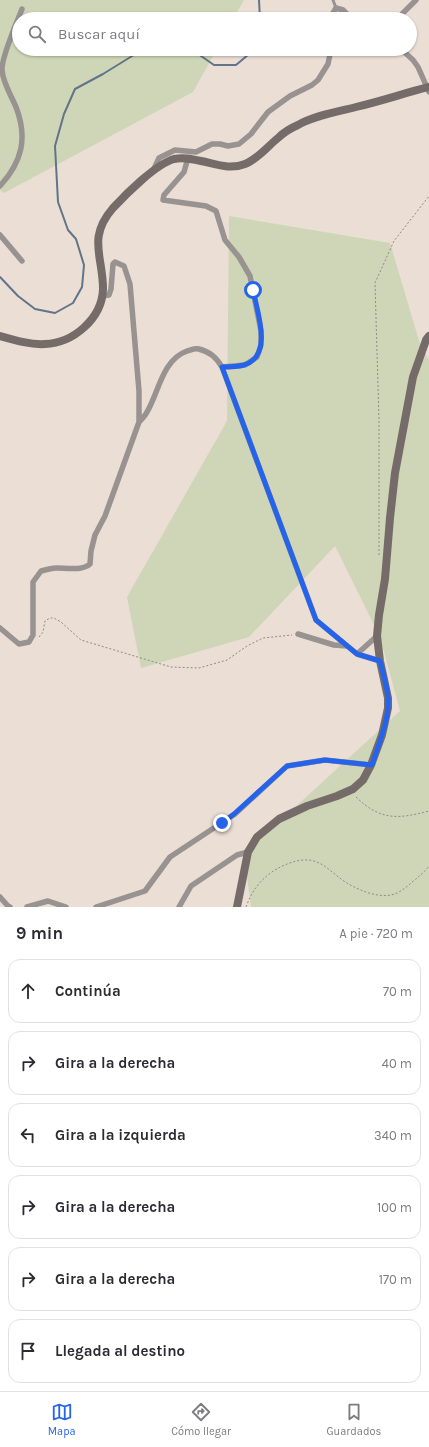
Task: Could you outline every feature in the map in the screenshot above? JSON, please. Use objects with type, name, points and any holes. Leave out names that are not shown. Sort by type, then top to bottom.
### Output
[{"type":"street","points":[[404,12],[416,0]]},
{"type":"street","points":[[334,12],[336,8],[344,12]]},
{"type":"street","points":[[0,186],[9,176],[22,150],[22,130],[16,109],[6,86],[2,69],[12,36]]},
{"type":"street","points":[[152,172],[159,158],[175,150],[196,152],[212,144],[228,146],[239,144],[250,134],[268,112],[290,96],[318,80],[328,64],[330,56]]},
{"type":"street","points":[[0,336],[36,344],[53,343],[62,341],[79,332],[90,321],[98,310],[102,296],[98,245],[101,229],[114,208],[152,172],[174,159],[188,158],[227,167],[241,166],[253,160],[284,133],[305,122],[428,89],[413,60],[409,56]]},
{"type":"street","points":[[188,158],[184,172],[164,195],[163,200],[206,206],[216,211],[225,240],[239,257],[250,276],[261,331],[261,346],[257,357],[245,365],[222,367]]},
{"type":"street","points":[[0,235],[22,261]]},
{"type":"street","points":[[102,296],[109,295],[114,264],[115,262],[118,262],[124,266],[130,284],[139,391],[139,422]]},
{"type":"street","points":[[237,907],[248,852],[257,837],[279,819],[307,806],[350,790],[363,780],[372,765],[382,735],[388,708],[388,698],[380,661],[378,636],[395,473],[413,377],[426,340],[429,336]]},
{"type":"street","points":[[0,628],[19,644],[28,642],[33,635],[33,582],[41,571],[55,568],[68,569],[87,567],[90,564],[95,534],[105,516],[139,422],[147,412],[159,383],[172,360],[182,353],[194,348],[207,351],[217,358],[222,367],[316,620],[357,654],[380,661]]},
{"type":"street","points":[[298,634],[334,645],[348,646]]},
{"type":"street","points":[[357,654],[378,636]]},
{"type":"street","points":[[96,907],[146,891],[170,857],[234,814],[287,766],[325,760],[372,765]]},
{"type":"street","points":[[179,907],[190,886],[237,855],[248,852]]},
{"type":"street","points":[[0,897],[10,907]]},
{"type":"street","points":[[27,907],[48,901],[66,907]]},
{"type":"lane","points":[[333,0],[336,8]]},
{"type":"path","points":[[379,561],[379,420],[375,283],[394,241],[429,196]]},
{"type":"path","points":[[31,637],[36,638],[40,636],[43,632],[45,621],[50,618],[54,618],[61,622],[81,640],[171,666],[199,668],[227,660],[247,646],[263,638],[298,634]]},
{"type":"path","points":[[350,790],[366,806],[376,812],[386,815],[400,817],[429,811]]},
{"type":"path","points":[[246,907],[257,888],[271,872],[282,865],[299,860],[313,860],[328,868],[346,882],[362,891],[382,895],[398,893],[424,873],[429,866]]},
{"type":"green space","points":[[0,0],[244,0],[237,12],[12,12],[12,56],[213,56],[193,92],[4,193],[0,190]]},
{"type":"green space","points":[[229,216],[390,243],[420,344],[429,360],[429,907],[251,907],[244,854],[400,711],[380,637],[335,546],[249,637],[141,668],[127,597],[227,421]]},
{"type":"waterway","points":[[259,0],[260,12]]},
{"type":"waterway","points":[[0,277],[18,296],[35,309],[55,313],[73,303],[82,287],[84,265],[76,239],[68,230],[58,202],[55,146],[64,114],[75,89],[132,56]]},
{"type":"waterway","points":[[201,56],[214,65],[236,65],[247,56]]},
{"type":"route","points":[[222,823],[287,766],[325,760],[372,765],[382,735],[388,708],[388,698],[380,661],[357,654],[316,620],[222,367],[245,365],[257,357],[261,346],[261,331],[253,290]]}]
